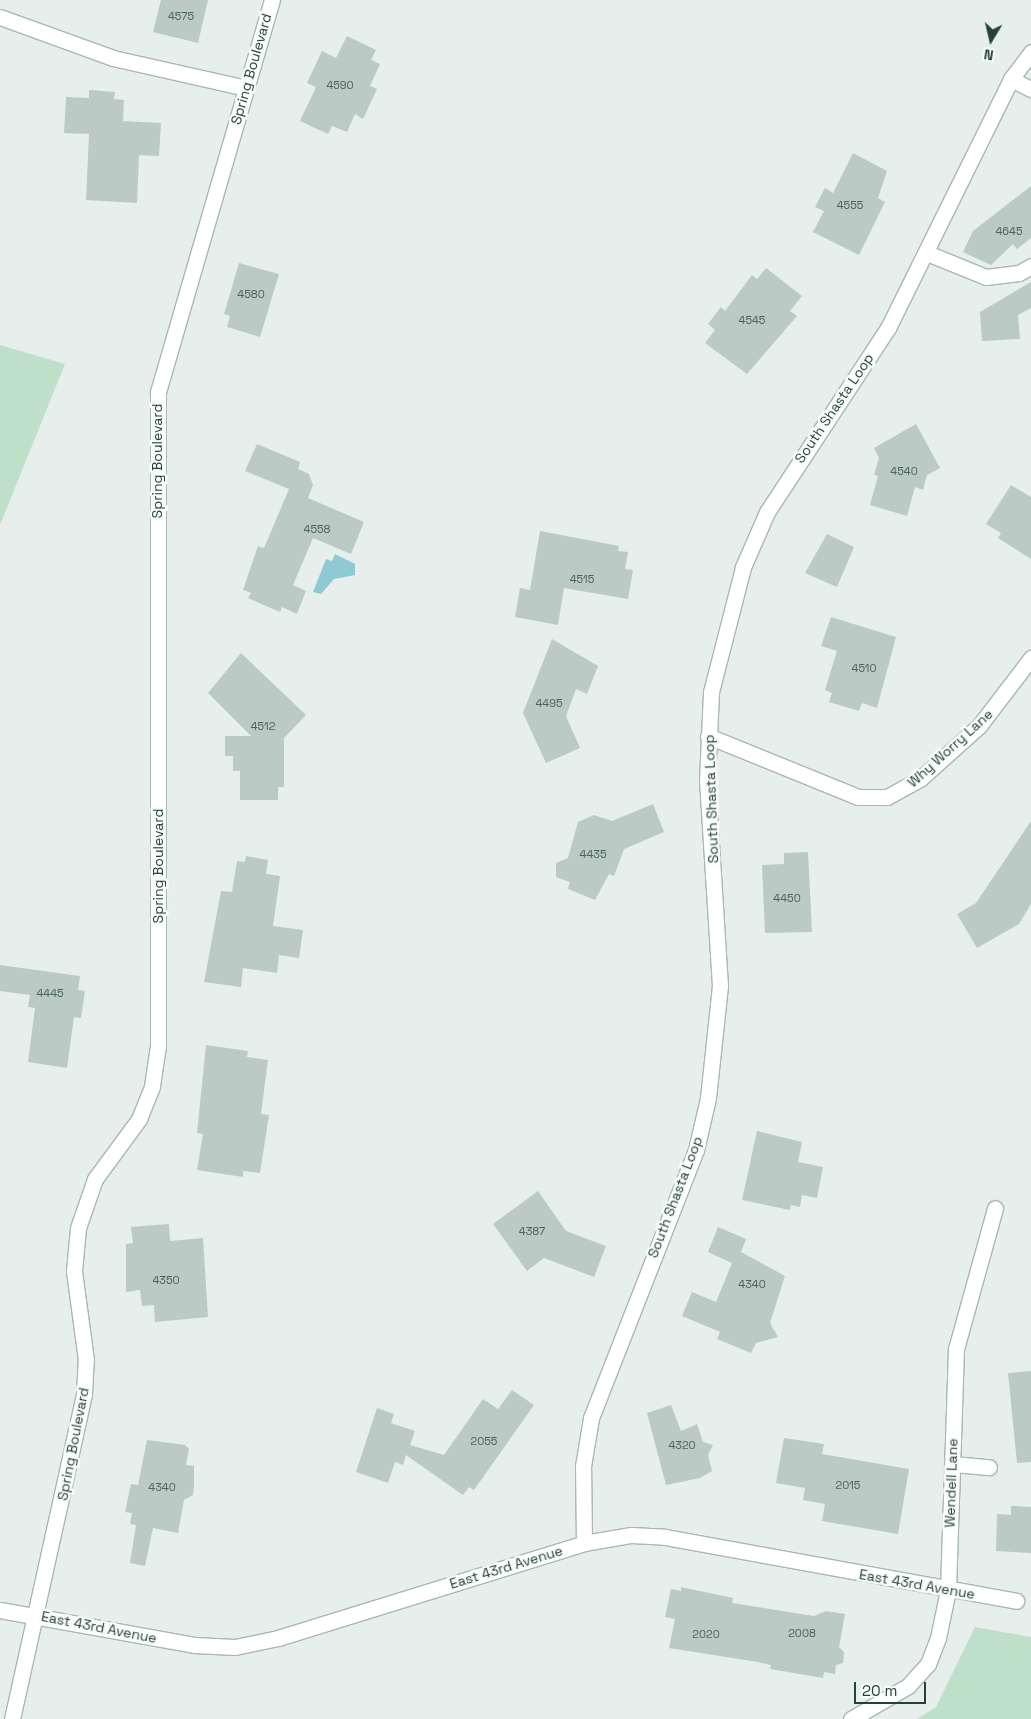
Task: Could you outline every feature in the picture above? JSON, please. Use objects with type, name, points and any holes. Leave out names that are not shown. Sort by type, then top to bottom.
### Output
[{"type":"street","name":"Spring Boulevard","points":[[12,1719],[38,1615],[84,1394],[86,1360],[74,1271],[78,1228],[95,1179],[139,1119],[152,1086],[158,1046],[158,392],[272,0]]},
{"type":"street","points":[[0,17],[113,58],[246,88]]},
{"type":"street","name":"South Shasta Loop","points":[[584,1543],[584,1466],[590,1418],[696,1150],[708,1098],[720,986],[708,736],[722,642],[754,539],[806,450],[888,328],[927,253],[1011,79],[1031,52]]},
{"type":"street","points":[[1011,79],[1031,89]]},
{"type":"street","points":[[927,253],[986,277],[1019,273],[1031,266]]},
{"type":"street","name":"Why Worry Lane","points":[[708,736],[858,797],[887,797],[921,778],[979,726],[1031,658]]},
{"type":"street","name":"Wendell Lane","points":[[851,1719],[896,1696],[920,1674],[934,1653],[948,1590],[958,1334],[995,1208]]},
{"type":"street","points":[[952,1464],[989,1466]]},
{"type":"street","name":"East 43rd Avenue","points":[[0,1610],[38,1615],[194,1645],[235,1647],[278,1638],[584,1543],[631,1535],[665,1537],[1016,1601]]},
{"type":"green space","points":[[0,345],[65,364],[0,525]]},
{"type":"green space","points":[[975,1627],[1031,1637],[1031,1719],[917,1719],[936,1707]]},
{"type":"water","points":[[335,554],[355,564],[355,575],[334,579],[321,594],[313,592],[326,559],[332,561]]},
{"type":"building","points":[[161,0],[208,0],[198,43],[153,32]]},
{"type":"building","points":[[347,36],[376,50],[371,60],[380,64],[370,86],[377,89],[363,119],[355,114],[347,132],[332,126],[328,134],[300,121],[316,87],[307,83],[322,51],[336,58]]},
{"type":"building","points":[[89,90],[115,92],[114,99],[124,100],[123,121],[161,123],[159,156],[139,155],[137,203],[86,200],[89,134],[64,133],[66,97],[89,98]]},
{"type":"building","points":[[853,153],[887,171],[878,198],[885,202],[859,255],[813,232],[824,211],[815,207],[825,188],[833,193]]},
{"type":"building","points":[[1031,186],[1031,238],[1017,249],[1013,244],[991,265],[963,252],[973,231]]},
{"type":"building","points":[[239,263],[279,274],[260,337],[227,327],[230,316],[224,314]]},
{"type":"building","points":[[766,268],[802,296],[790,311],[797,316],[747,374],[705,343],[715,330],[708,324],[721,307],[725,311],[752,275],[757,279]]},
{"type":"building","points":[[1031,282],[1031,308],[1018,315],[1020,339],[982,341],[980,312]]},
{"type":"building","points":[[916,424],[940,468],[927,475],[923,490],[915,487],[907,516],[870,505],[878,476],[874,475],[879,458],[874,448]]},
{"type":"building","points":[[257,444],[300,462],[298,469],[309,474],[313,485],[308,498],[364,522],[351,554],[313,538],[293,585],[306,591],[297,614],[282,607],[280,612],[248,598],[251,593],[243,590],[258,546],[264,548],[289,489],[245,471]]},
{"type":"building","points":[[1011,485],[1031,497],[1031,559],[998,538],[1001,533],[986,524]]},
{"type":"building","points":[[540,531],[619,546],[618,551],[628,552],[625,569],[633,570],[628,599],[564,588],[558,625],[515,617],[520,588],[530,590]]},
{"type":"building","points":[[827,534],[854,547],[837,587],[805,573]]},
{"type":"building","points":[[831,617],[896,637],[877,708],[862,703],[859,711],[829,702],[832,693],[825,690],[837,651],[821,646]]},
{"type":"building","points":[[552,639],[598,666],[587,694],[576,689],[566,716],[580,748],[546,763],[523,713]]},
{"type":"building","points":[[241,653],[306,715],[284,738],[284,787],[278,787],[278,800],[240,800],[240,771],[233,771],[233,756],[225,756],[225,736],[251,736],[208,693]]},
{"type":"building","points":[[653,804],[664,832],[624,849],[614,876],[609,874],[595,900],[568,889],[570,882],[556,877],[556,863],[568,858],[578,822],[594,815],[612,821]]},
{"type":"building","points":[[1031,821],[1031,904],[1019,924],[977,948],[957,914],[976,903]]},
{"type":"building","points":[[808,852],[812,932],[765,933],[762,865],[784,864],[784,853]]},
{"type":"building","points":[[246,856],[268,860],[266,874],[280,876],[273,926],[303,930],[299,958],[279,955],[277,973],[243,968],[241,987],[204,982],[221,891],[232,892],[237,861],[245,862]]},
{"type":"building","points":[[0,965],[80,976],[78,990],[85,991],[81,1018],[74,1017],[67,1068],[28,1062],[35,1008],[28,1007],[30,995],[0,991]]},
{"type":"building","points":[[206,1045],[248,1051],[247,1057],[268,1060],[261,1114],[269,1115],[260,1173],[243,1171],[243,1177],[197,1170],[203,1134],[197,1133]]},
{"type":"building","points":[[757,1131],[802,1142],[798,1162],[823,1167],[817,1198],[802,1195],[800,1207],[791,1205],[790,1210],[742,1200]]},
{"type":"building","points":[[538,1191],[566,1231],[606,1246],[594,1277],[544,1258],[527,1271],[493,1224]]},
{"type":"building","points":[[169,1224],[170,1241],[203,1238],[208,1317],[155,1322],[154,1305],[142,1306],[140,1290],[126,1292],[126,1244],[133,1243],[131,1227]]},
{"type":"building","points":[[718,1227],[746,1239],[741,1252],[785,1276],[770,1323],[778,1337],[756,1343],[751,1353],[717,1339],[720,1332],[682,1316],[692,1292],[716,1302],[732,1263],[708,1252]]},
{"type":"building","points":[[1031,1371],[1031,1462],[1017,1463],[1008,1373]]},
{"type":"building","points":[[512,1390],[534,1405],[474,1490],[469,1487],[463,1495],[406,1455],[403,1465],[395,1462],[388,1483],[356,1472],[377,1408],[394,1414],[391,1423],[415,1431],[410,1445],[444,1455],[483,1399],[498,1409]]},
{"type":"building","points":[[671,1405],[681,1431],[697,1424],[703,1442],[713,1445],[708,1455],[712,1471],[700,1478],[666,1485],[647,1413]]},
{"type":"building","points":[[784,1438],[824,1444],[822,1454],[909,1469],[898,1534],[822,1521],[825,1504],[803,1500],[805,1488],[776,1483]]},
{"type":"building","points":[[147,1440],[185,1445],[189,1449],[186,1465],[194,1466],[194,1487],[193,1495],[184,1500],[178,1533],[153,1528],[145,1566],[130,1563],[136,1525],[130,1524],[132,1513],[125,1512],[131,1484],[138,1485]]},
{"type":"building","points":[[1011,1506],[1031,1507],[1031,1553],[996,1551],[997,1514],[1011,1515]]},
{"type":"building","points":[[681,1587],[733,1598],[732,1603],[814,1616],[826,1611],[845,1614],[839,1647],[844,1652],[843,1663],[836,1665],[835,1674],[824,1672],[823,1678],[770,1669],[771,1665],[758,1662],[669,1648],[675,1619],[665,1617],[671,1589],[681,1591]]}]
